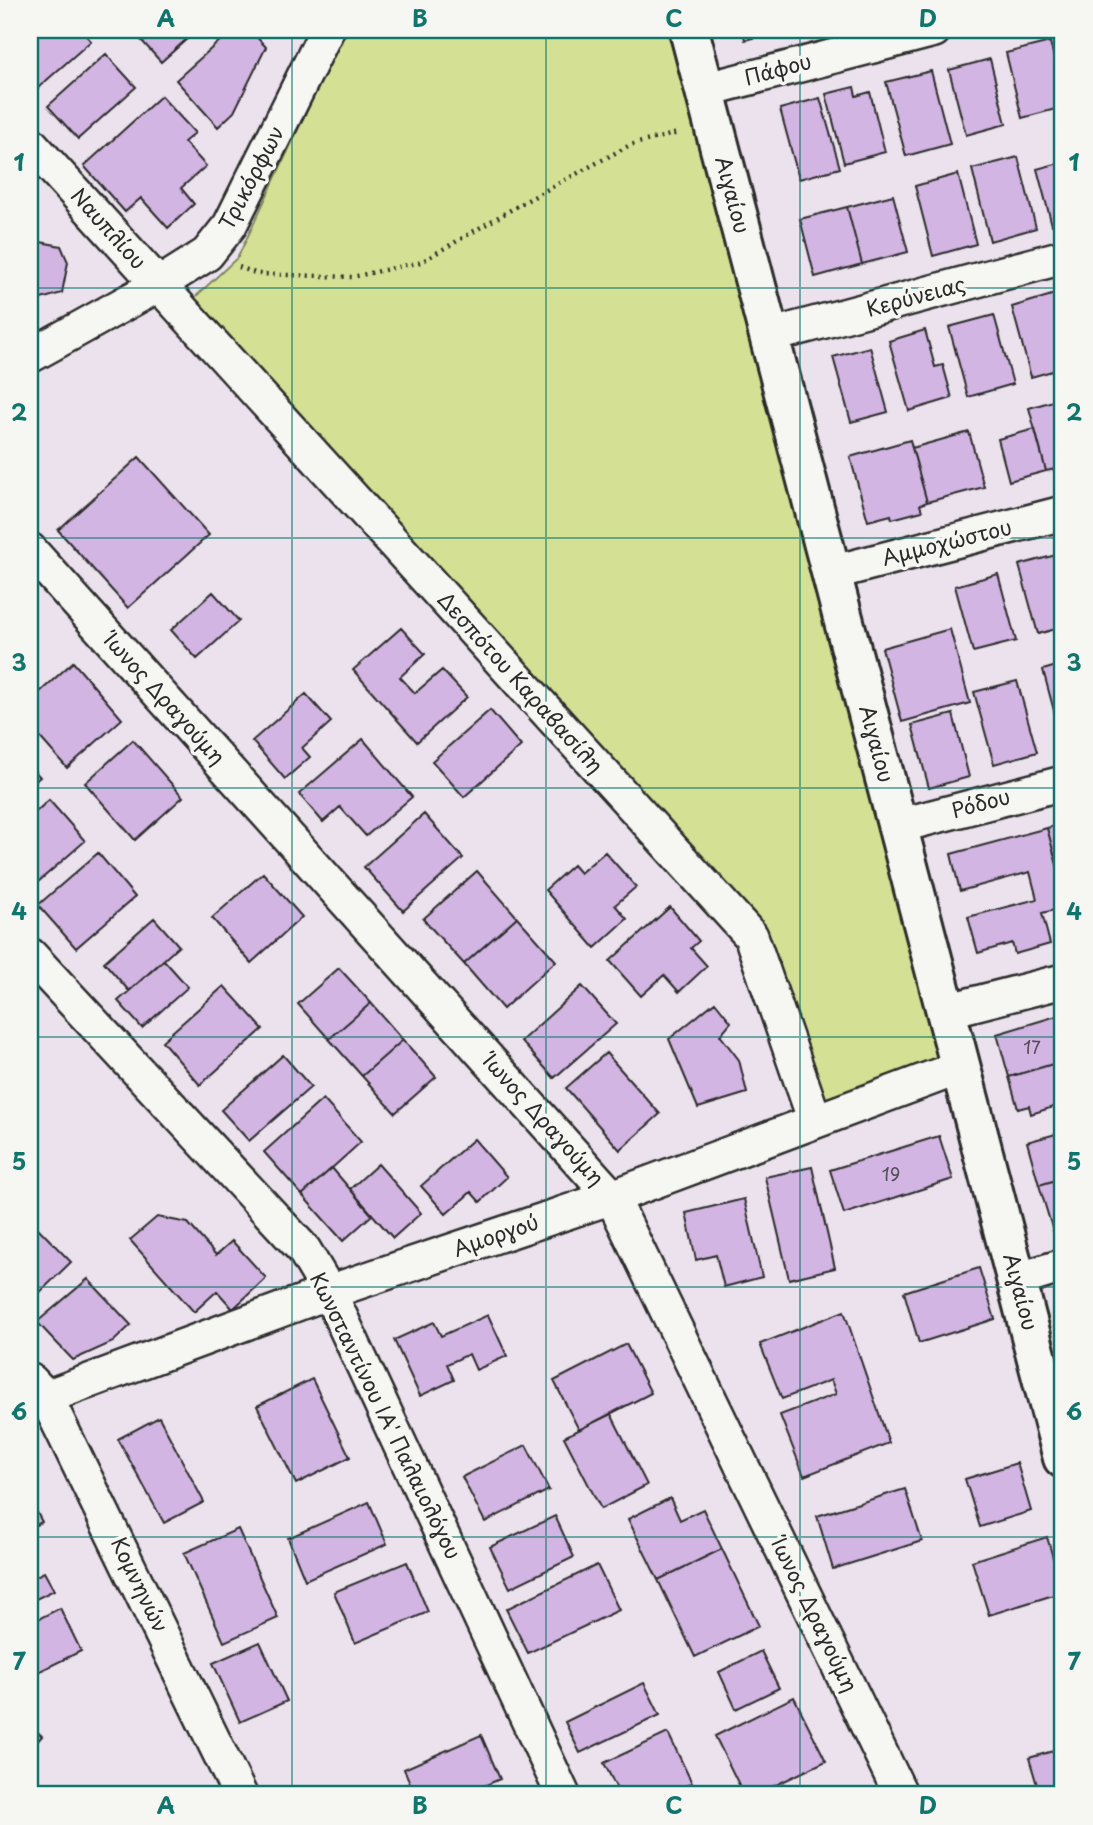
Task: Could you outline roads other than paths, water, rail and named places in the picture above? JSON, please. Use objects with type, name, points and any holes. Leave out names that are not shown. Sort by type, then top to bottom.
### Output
[{"type":"street","name":"Αιγαίου","points":[[689,30],[1063,1458]]},
{"type":"street","name":"Πάφου","points":[[708,107],[934,30]]},
{"type":"street","name":"Τρικόρφων","points":[[30,356],[158,285],[207,254],[230,225],[313,37]]},
{"type":"street","name":"Ναυπλίου","points":[[30,143],[158,285]]},
{"type":"street","name":"Κερύνειας","points":[[769,336],[1063,257]]},
{"type":"street","name":"Δεσπότου Καραβασίλη","points":[[158,285],[751,936],[816,1121]]},
{"type":"street","name":"Αμμοχώστου","points":[[831,573],[1063,513]]},
{"type":"street","name":"Ίωνος Δραγούμη","points":[[30,550],[612,1197],[901,1795]]},
{"type":"street","name":"Ρόδου","points":[[898,826],[1063,783]]},
{"type":"street","name":"Κωνσταντίνου ΙΑ' Παλαιολόγου","points":[[30,954],[304,1251],[329,1292],[564,1795]]},
{"type":"street","points":[[946,1011],[1063,981]]},
{"type":"street","name":"Αμοργού","points":[[35,1393],[612,1197],[961,1067]]},
{"type":"street","points":[[1017,1280],[1063,1266]]},
{"type":"street","name":"Κοµνηνών","points":[[35,1393],[240,1795]]}]
